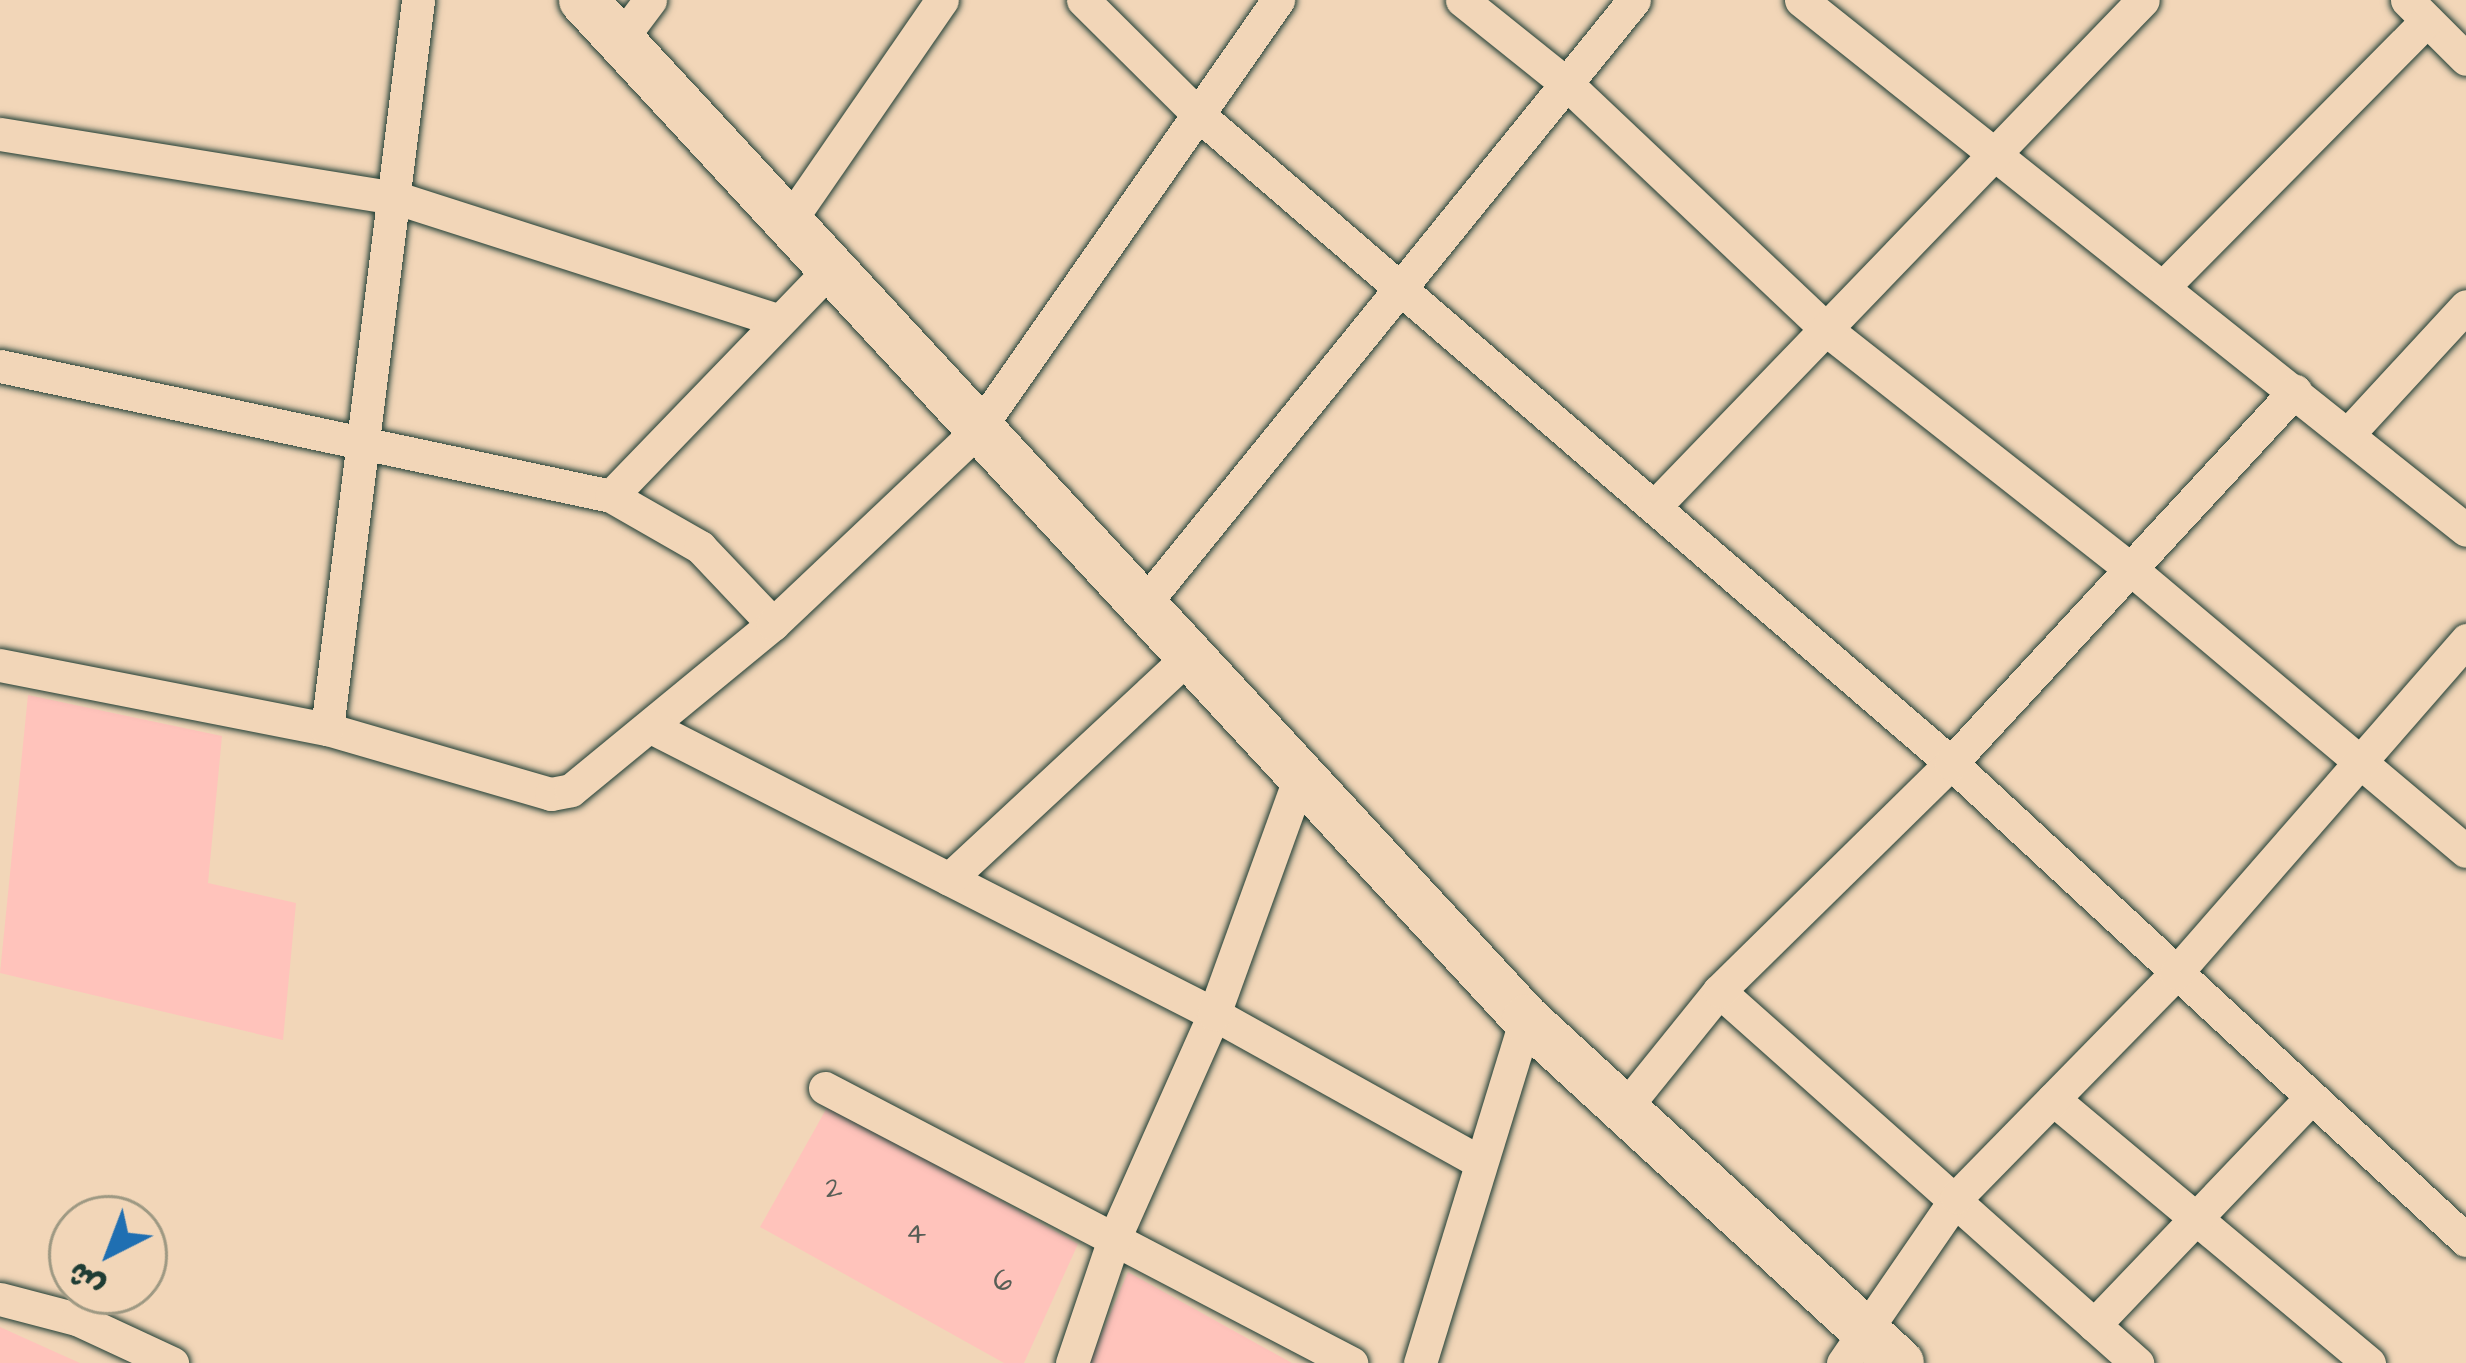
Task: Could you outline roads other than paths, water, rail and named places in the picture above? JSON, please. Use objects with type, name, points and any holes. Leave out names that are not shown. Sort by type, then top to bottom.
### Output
[{"type":"main road","points":[[583,0],[1140,609],[1526,1019],[1627,1105],[1852,1345],[1900,1363]]},
{"type":"street","points":[[327,729],[360,436],[397,198],[418,0]]},
{"type":"street","points":[[620,40],[650,0]]},
{"type":"street","points":[[788,224],[942,0]]},
{"type":"street","points":[[1083,0],[1200,116],[1951,763],[2466,1240]]},
{"type":"street","points":[[0,665],[327,729],[551,794],[587,780],[773,624],[977,431],[1278,0]]},
{"type":"street","points":[[1462,0],[1567,84],[1828,331],[2132,570],[2466,851]]},
{"type":"street","points":[[1140,609],[1634,0]]},
{"type":"street","points":[[1801,0],[2466,530]]},
{"type":"street","points":[[1654,507],[2143,0]]},
{"type":"street","points":[[2163,286],[2418,7],[2466,58]]},
{"type":"street","points":[[0,134],[397,198],[777,320]]},
{"type":"street","points":[[611,496],[830,269]]},
{"type":"street","points":[[2348,434],[2466,306]]},
{"type":"street","points":[[0,366],[360,436],[611,496],[700,547],[773,624]]},
{"type":"street","points":[[1627,1105],[1719,991],[1951,763],[2295,391]]},
{"type":"street","points":[[1852,1345],[1957,1197],[2176,973],[2466,640]]},
{"type":"street","points":[[949,879],[1186,658]]},
{"type":"street","points":[[651,727],[1214,1014],[1478,1161]]},
{"type":"street","points":[[1072,1363],[1114,1239],[1214,1014],[1300,777]]},
{"type":"street","points":[[1719,991],[1957,1197],[2137,1363]]},
{"type":"street","points":[[1420,1363],[1478,1161],[1526,1019]]},
{"type":"street","points":[[825,1088],[1351,1363]]},
{"type":"street","points":[[2053,1099],[2369,1363]]},
{"type":"street","points":[[2093,1324],[2310,1100]]},
{"type":"street","points":[[0,1299],[77,1319],[172,1363]]}]
